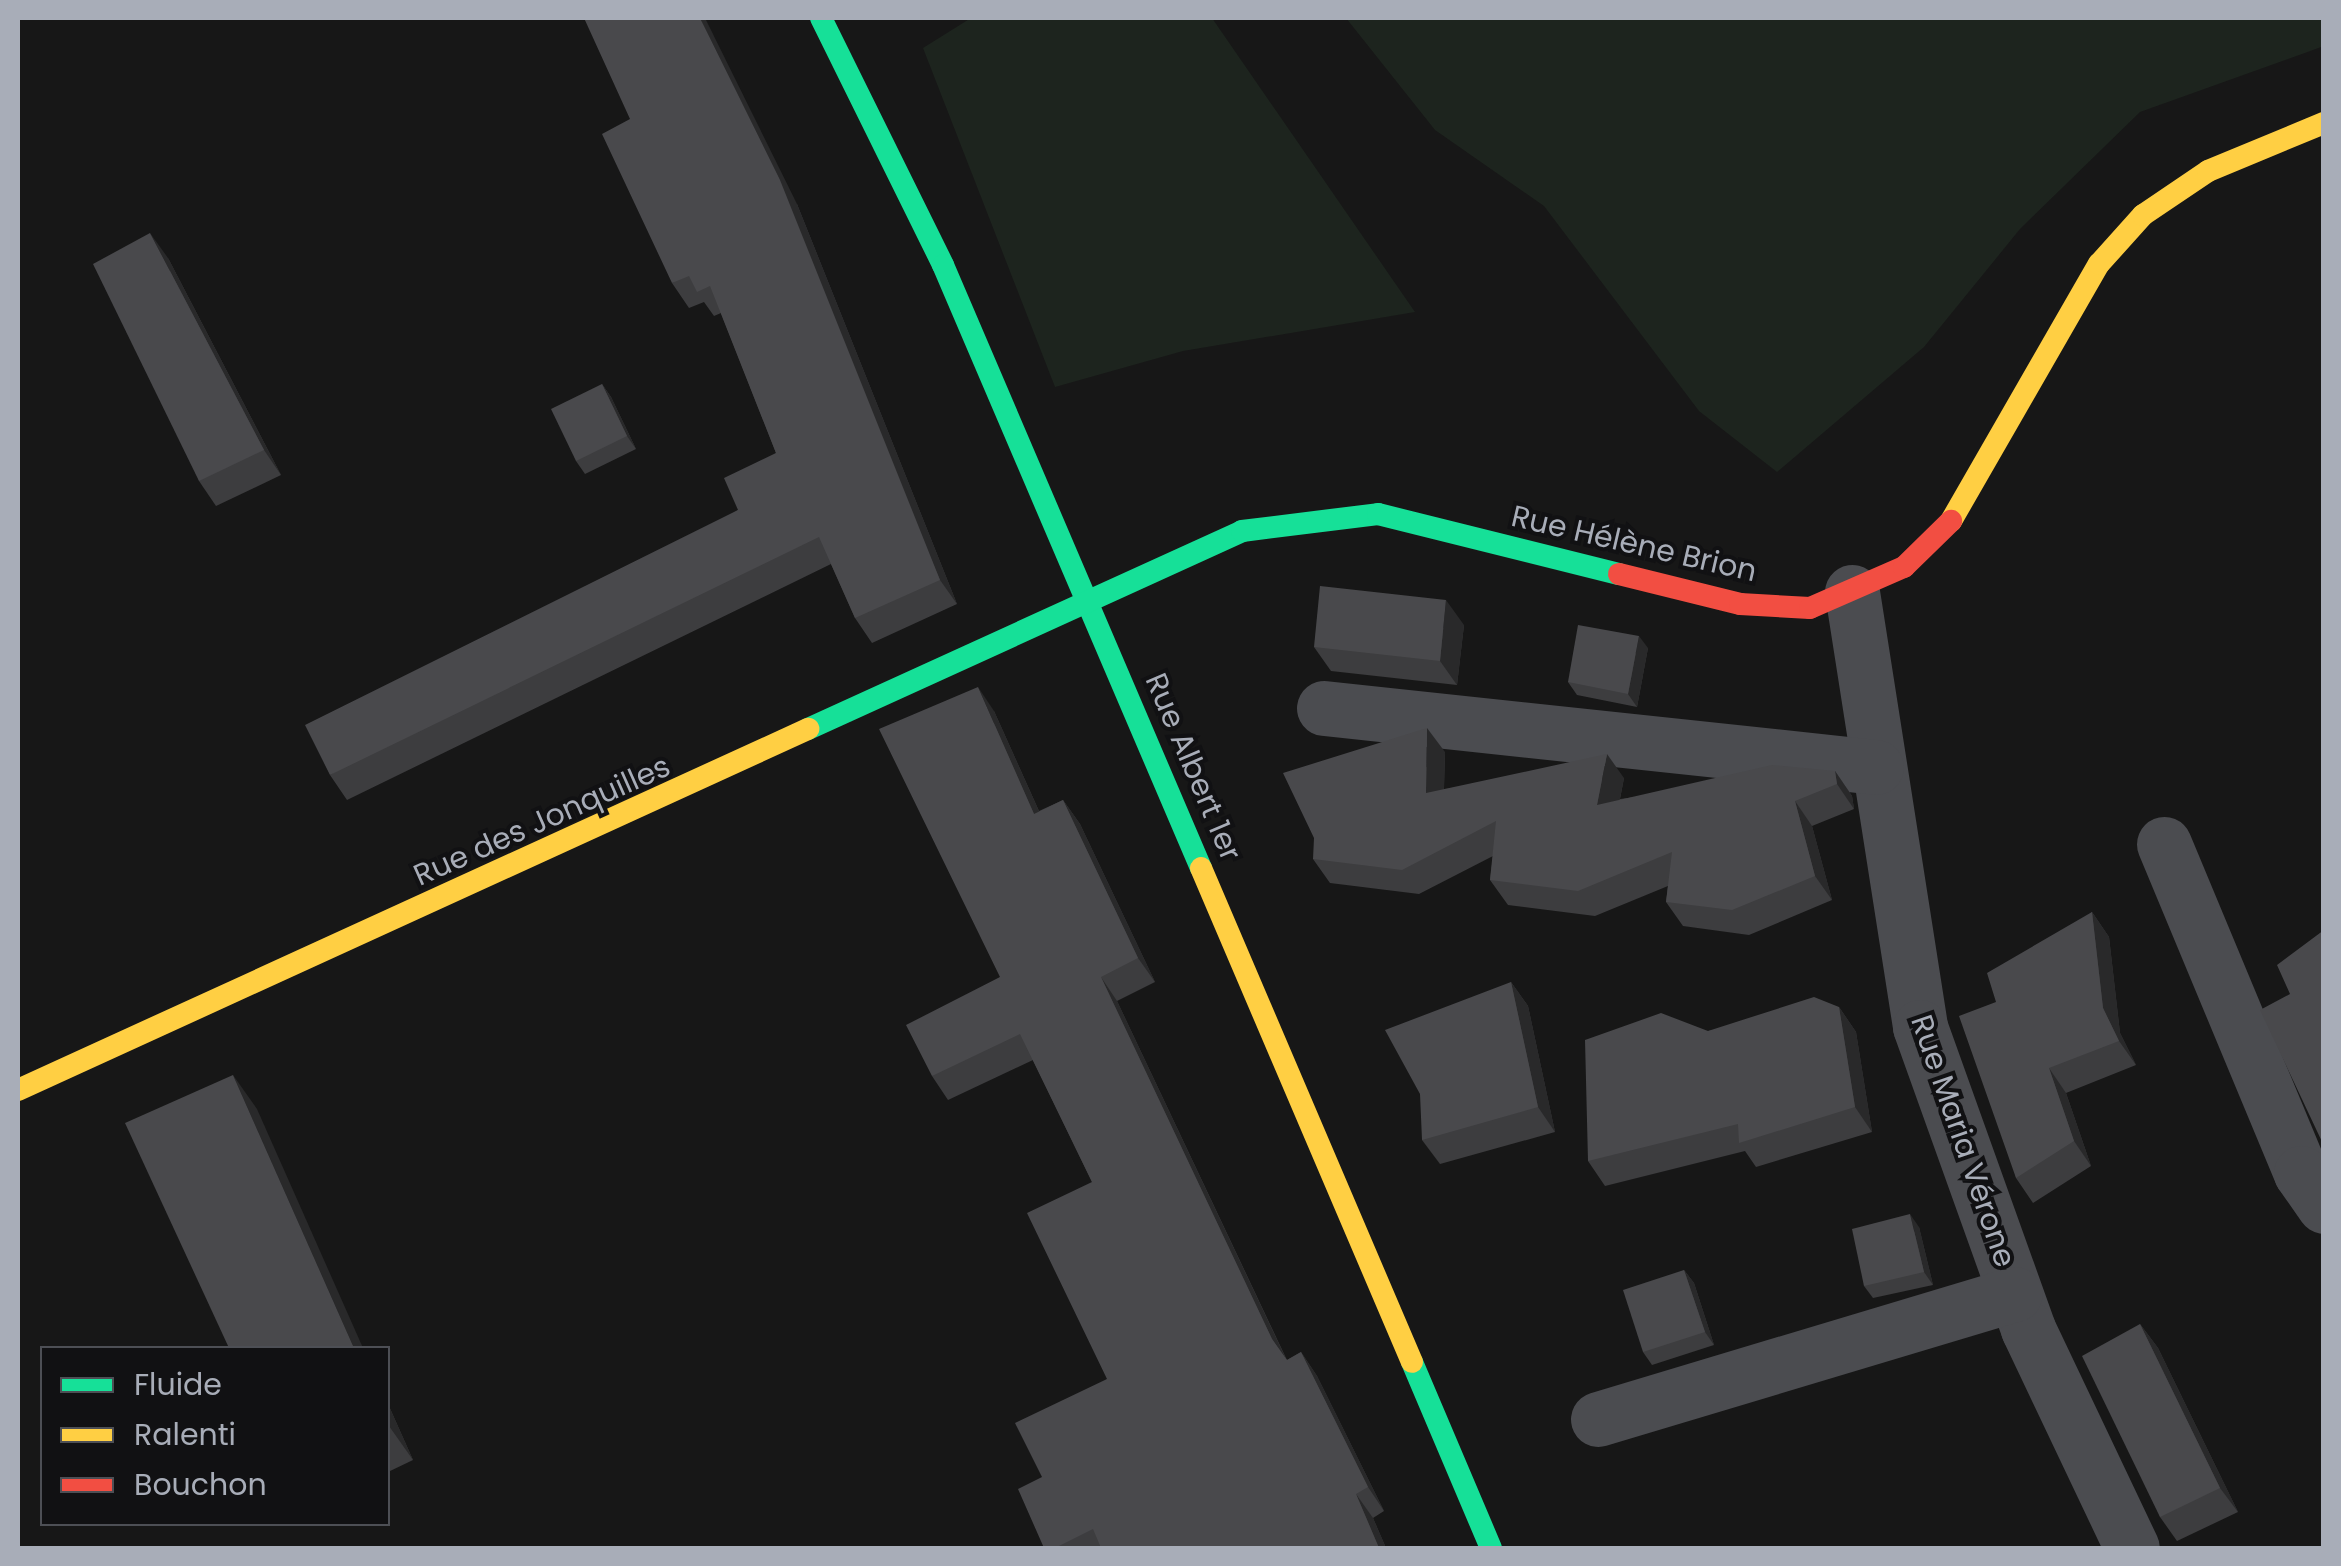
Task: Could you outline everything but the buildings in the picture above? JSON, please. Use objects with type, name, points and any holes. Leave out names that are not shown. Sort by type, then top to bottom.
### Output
[{"type":"street","name":"Rue Albert 1er","points":[[821,18],[943,265],[1492,1548]]},
{"type":"street","name":"Rue Hélène Brion","points":[[1092,606],[1242,531],[1378,514],[1740,604],[1810,608],[1852,592],[1904,567],[1950,522],[2099,264],[2143,214],[2208,171],[2324,123]]},
{"type":"street","name":"Rue Maria Vérone","points":[[1852,592],[1876,767],[1920,1027],[2015,1294],[2132,1548]]},
{"type":"street","name":"Rue des Jonquilles","points":[[18,1090],[1092,606]]},
{"type":"street","points":[[1324,708],[1876,767]]},
{"type":"street","points":[[2164,844],[2324,1206]]},
{"type":"street","points":[[1598,1419],[2015,1294]]},
{"type":"shaded area","points":[[971,18],[1212,18],[1415,312],[1183,351],[1055,387],[923,48]]},
{"type":"shaded area","points":[[1346,18],[2323,18],[2324,46],[2140,112],[2020,229],[1924,347],[1777,472],[1699,411],[1544,206],[1435,130]]},
{"type":"traffic: fast","points":[[821,18],[943,265],[1201,868]]},
{"type":"traffic: fast","points":[[808,729],[1242,531],[1378,514],[1619,574]]},
{"type":"traffic: fast","points":[[1412,1362],[1491,1548]]},
{"type":"traffic: slow","points":[[1951,521],[2099,264],[2143,215],[2208,171],[2324,123]]},
{"type":"traffic: slow","points":[[18,1090],[808,729]]},
{"type":"traffic: slow","points":[[1201,868],[1412,1362]]},
{"type":"traffic: jam","points":[[1619,574],[1740,604],[1810,608],[1904,567],[1951,521]]}]
